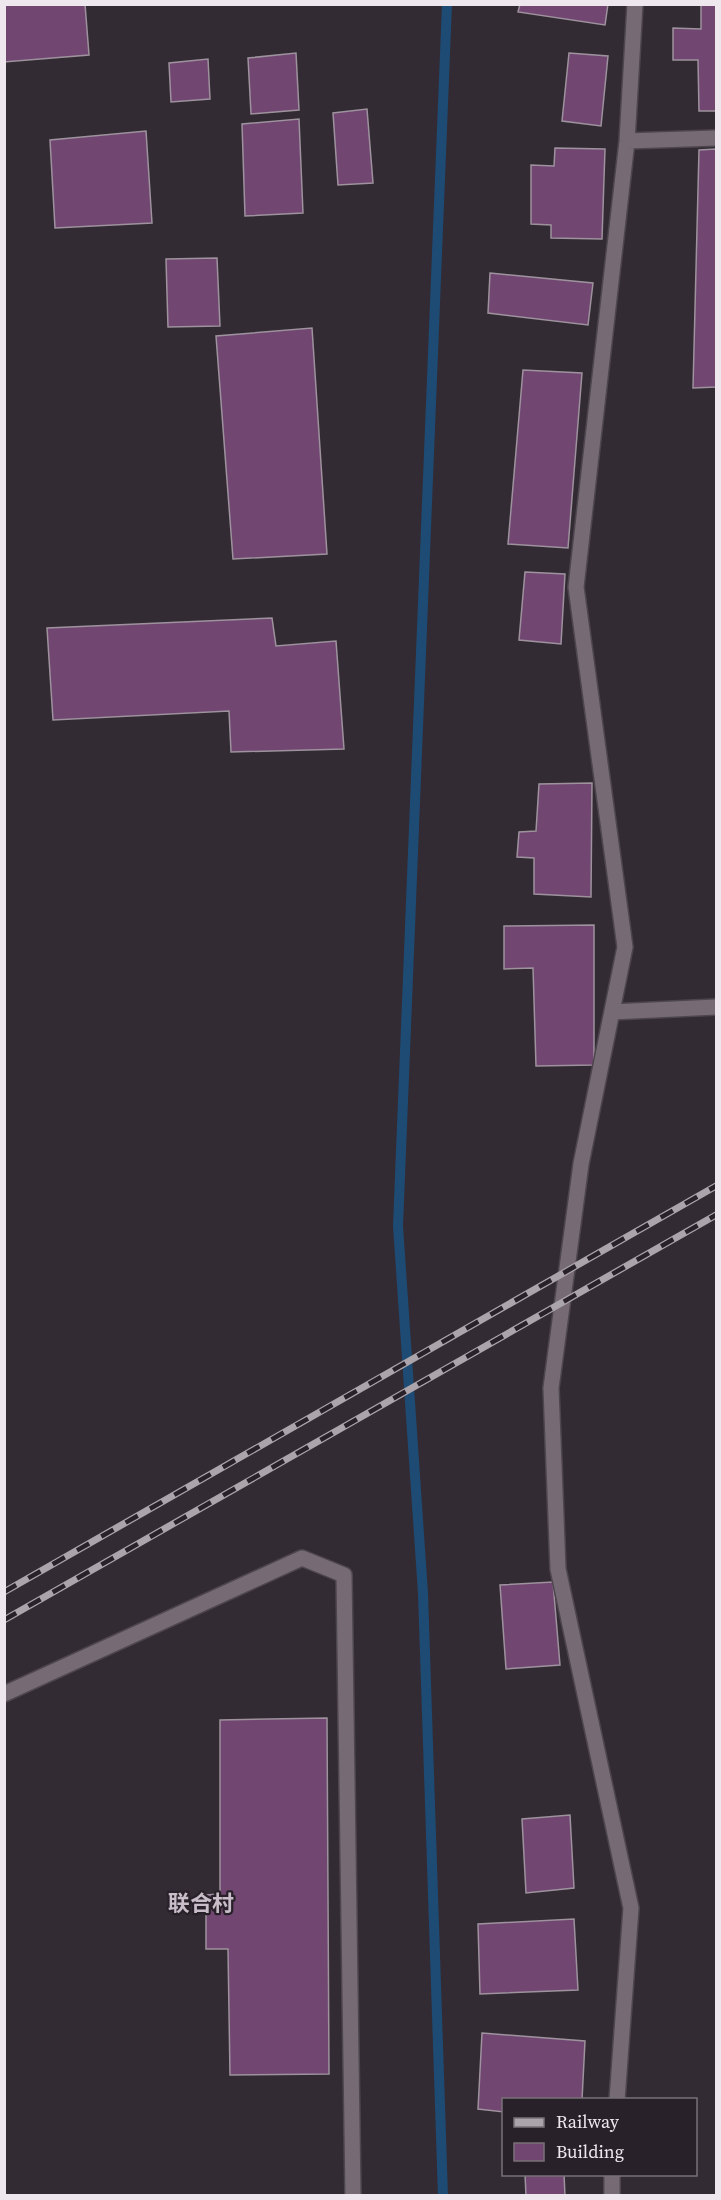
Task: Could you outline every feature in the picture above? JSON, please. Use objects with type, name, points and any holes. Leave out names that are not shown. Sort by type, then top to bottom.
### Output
[{"type":"lane","points":[[617,2098],[631,1908],[558,1569],[551,1388],[581,1164],[625,947],[576,587],[627,141],[636,4]]},
{"type":"lane","points":[[627,141],[717,138]]},
{"type":"lane","points":[[612,1011],[717,1007]]},
{"type":"lane","points":[[4,1694],[302,1558],[344,1575],[353,2196]]},
{"type":"lane","points":[[612,2176],[612,2196]]},
{"type":"building","points":[[4,4],[85,4],[89,55],[4,62]]},
{"type":"building","points":[[520,4],[608,4],[605,25],[518,12]]},
{"type":"building","points":[[701,4],[716,4],[716,111],[699,111],[698,60],[673,60],[673,28],[701,29]]},
{"type":"building","points":[[296,53],[299,110],[251,114],[248,58]]},
{"type":"building","points":[[569,53],[608,56],[601,126],[562,121]]},
{"type":"building","points":[[208,59],[210,99],[171,102],[169,63]]},
{"type":"building","points":[[367,109],[373,183],[338,185],[333,113]]},
{"type":"building","points":[[299,119],[303,213],[245,216],[242,124]]},
{"type":"building","points":[[146,131],[152,223],[55,228],[50,140]]},
{"type":"building","points":[[555,148],[605,149],[602,239],[551,238],[551,225],[531,224],[531,165],[554,166]]},
{"type":"building","points":[[716,149],[716,387],[693,388],[699,150]]},
{"type":"building","points":[[217,258],[220,326],[168,327],[166,259]]},
{"type":"building","points":[[490,273],[593,283],[588,325],[488,313]]},
{"type":"building","points":[[312,328],[327,554],[233,559],[216,336]]},
{"type":"building","points":[[523,370],[582,373],[568,548],[508,544]]},
{"type":"building","points":[[525,572],[565,574],[561,644],[519,640]]},
{"type":"building","points":[[272,618],[276,646],[336,641],[344,749],[231,752],[229,711],[53,720],[47,628]]},
{"type":"building","points":[[592,783],[591,897],[534,894],[534,858],[517,857],[519,832],[536,831],[539,784]]},
{"type":"building","points":[[594,925],[594,1065],[536,1066],[533,968],[504,969],[504,926]]},
{"type":"building","points":[[553,1582],[560,1665],[506,1669],[500,1585]]},
{"type":"building","points":[[327,1718],[329,2074],[230,2075],[228,1949],[206,1949],[206,1895],[220,1894],[220,1720]]},
{"type":"building","points":[[570,1815],[574,1888],[526,1893],[522,1819]]},
{"type":"building","points":[[574,1919],[578,1990],[480,1994],[478,1924]]},
{"type":"building","points":[[482,2033],[585,2041],[582,2098],[502,2098],[502,2112],[478,2109]]},
{"type":"building","points":[[525,2176],[564,2176],[565,2196],[526,2196]]},
{"type":"waterway","points":[[443,2196],[423,1593],[398,1226],[447,4]]},
{"type":"railway","points":[[4,1592],[716,1186]]},
{"type":"railway","points":[[4,1620],[716,1215]]},
{"type":"district","name":"联合村","points":[[201,1903]]}]
